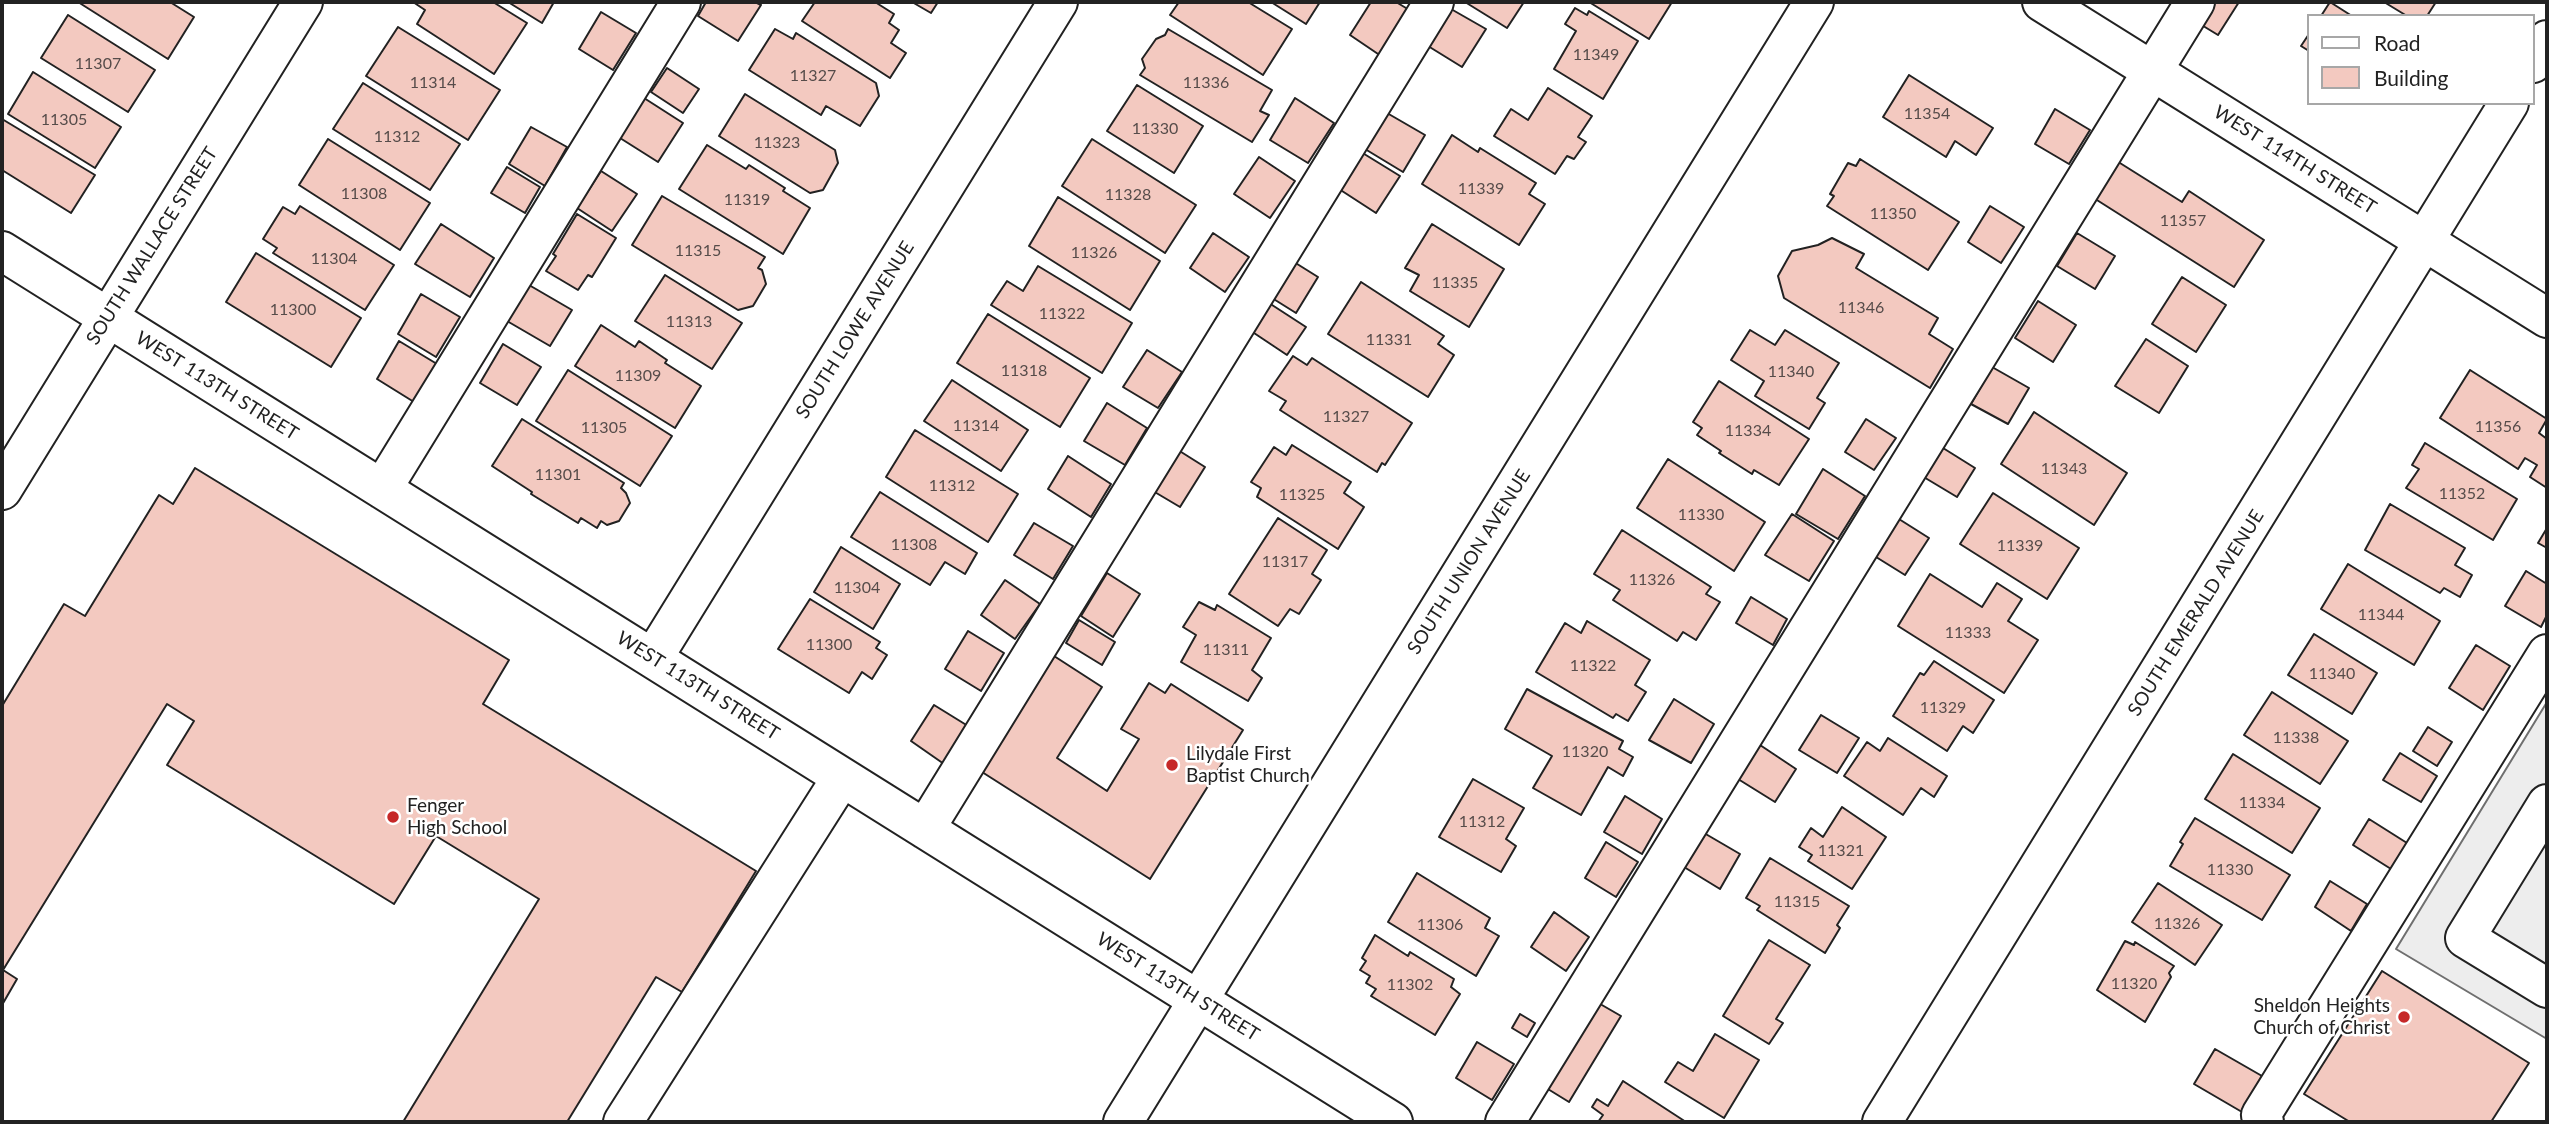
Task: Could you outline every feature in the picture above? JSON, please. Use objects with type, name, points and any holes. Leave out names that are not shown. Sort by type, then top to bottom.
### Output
[{"type":"street","name":"SOUTH WALLACE STREET","points":[[2,490],[303,2]]},
{"type":"street","points":[[382,489],[681,2]]},
{"type":"street","name":"SOUTH LOWE AVENUE","points":[[653,658],[1058,2]]},
{"type":"street","points":[[925,829],[1434,2]]},
{"type":"street","name":"SOUTH UNION AVENUE","points":[[1123,1122],[1814,2]]},
{"type":"street","name":"WEST 114TH STREET","points":[[2042,2],[2547,318]]},
{"type":"street","points":[[1505,1122],[2195,2]]},
{"type":"street","points":[[2535,60],[2547,40]]},
{"type":"street","name":"SOUTH EMERALD AVENUE","points":[[1882,1122],[2508,105]]},
{"type":"street","name":"WEST 113TH STREET","points":[[2,251],[1393,1122]]},
{"type":"street","points":[[2264,1122],[2261,1115],[2547,654]]},
{"type":"street","points":[[635,1118],[707,1014],[777,903],[842,777]]},
{"type":"street","points":[[2547,804],[2465,937],[2547,988]]},
{"type":"shaded area","points":[[2547,702],[2547,1039],[2396,949]]},
{"type":"building","points":[[78,2],[170,2],[194,17],[168,59]]},
{"type":"building","points":[[413,2],[493,2],[527,23],[494,74],[417,24],[425,10]]},
{"type":"building","points":[[508,2],[554,2],[542,23]]},
{"type":"building","points":[[706,2],[755,2],[761,5],[738,41],[698,16]]},
{"type":"building","points":[[815,2],[875,2],[894,14],[889,23],[899,30],[891,43],[906,53],[890,78],[802,21]]},
{"type":"building","points":[[912,2],[938,2],[931,13]]},
{"type":"building","points":[[1179,2],[1248,2],[1292,29],[1263,75],[1170,15]]},
{"type":"building","points":[[1271,2],[1320,2],[1306,24]]},
{"type":"building","points":[[1371,2],[1396,2],[1411,11],[1381,56],[1350,35]]},
{"type":"building","points":[[1465,2],[1524,2],[1507,28]]},
{"type":"building","points":[[1589,2],[1672,2],[1649,39]]},
{"type":"building","points":[[2207,2],[2239,2],[2218,35],[2195,21]]},
{"type":"building","points":[[2330,2],[2349,14],[2322,14]]},
{"type":"building","points":[[2384,2],[2436,2],[2428,14],[2404,14]]},
{"type":"building","points":[[1575,8],[1587,15],[1589,11],[1638,41],[1603,99],[1554,69],[1576,31],[1565,24]]},
{"type":"building","points":[[1451,9],[1486,29],[1462,67],[1428,46]]},
{"type":"building","points":[[601,12],[636,33],[613,70],[579,49]]},
{"type":"building","points":[[68,15],[155,70],[128,112],[41,58]]},
{"type":"building","points":[[398,27],[500,90],[468,140],[366,76]]},
{"type":"building","points":[[775,29],[793,39],[796,33],[876,83],[879,96],[860,126],[826,106],[821,115],[749,70]]},
{"type":"building","points":[[1168,29],[1272,90],[1260,111],[1269,115],[1252,142],[1140,75],[1145,68],[1142,59],[1156,39],[1165,35]]},
{"type":"building","points":[[2308,36],[2308,50],[2301,46]]},
{"type":"building","points":[[667,68],[699,89],[683,113],[651,92]]},
{"type":"building","points":[[33,72],[121,127],[95,168],[8,114]]},
{"type":"building","points":[[1909,75],[1993,128],[1976,155],[1955,141],[1946,157],[1883,117]]},
{"type":"building","points":[[363,83],[460,144],[430,190],[333,129]]},
{"type":"building","points":[[1137,85],[1203,126],[1174,173],[1107,131]]},
{"type":"building","points":[[1548,88],[1592,116],[1578,137],[1586,142],[1574,159],[1567,156],[1555,174],[1494,136],[1511,109],[1528,120]]},
{"type":"building","points":[[745,94],[835,150],[838,163],[823,190],[810,193],[719,136]]},
{"type":"building","points":[[644,98],[683,123],[658,162],[620,138]]},
{"type":"building","points":[[1295,98],[1334,123],[1308,163],[1270,140]]},
{"type":"building","points":[[2055,109],[2090,130],[2069,164],[2035,144]]},
{"type":"building","points":[[1387,113],[1425,135],[1403,172],[1365,149]]},
{"type":"building","points":[[2,119],[95,175],[71,213],[2,170]]},
{"type":"building","points":[[531,127],[567,147],[545,186],[509,164]]},
{"type":"building","points":[[1452,135],[1478,152],[1480,148],[1536,183],[1529,194],[1545,204],[1519,245],[1422,184]]},
{"type":"building","points":[[328,139],[430,203],[400,250],[299,185]]},
{"type":"building","points":[[1092,139],[1196,205],[1165,253],[1062,186]]},
{"type":"building","points":[[707,145],[746,169],[749,165],[810,208],[783,254],[679,189]]},
{"type":"building","points":[[1361,152],[1400,176],[1376,213],[1339,189]]},
{"type":"building","points":[[1259,157],[1295,181],[1270,218],[1234,194]]},
{"type":"building","points":[[2112,158],[2182,202],[2189,191],[2264,240],[2234,287],[2089,195]]},
{"type":"building","points":[[1860,159],[1959,222],[1928,270],[1827,206],[1834,196],[1830,194],[1848,163],[1856,166]]},
{"type":"building","points":[[507,167],[540,187],[525,213],[491,193]]},
{"type":"building","points":[[601,171],[637,194],[612,231],[577,208]]},
{"type":"building","points":[[662,196],[765,257],[758,268],[762,270],[766,284],[753,306],[738,310],[632,245]]},
{"type":"building","points":[[1058,197],[1160,261],[1130,310],[1029,246]]},
{"type":"building","points":[[300,206],[394,265],[365,310],[273,253],[277,248],[263,239],[283,207],[295,214]]},
{"type":"building","points":[[1990,206],[2024,227],[2001,263],[1968,242]]},
{"type":"building","points":[[577,214],[616,238],[592,277],[588,275],[578,290],[546,271]]},
{"type":"building","points":[[441,224],[494,258],[470,297],[415,264]]},
{"type":"building","points":[[1432,224],[1504,269],[1469,327],[1410,291],[1419,275],[1405,268]]},
{"type":"building","points":[[1213,233],[1249,257],[1225,292],[1190,268]]},
{"type":"building","points":[[2077,233],[2115,256],[2095,289],[2057,266]]},
{"type":"building","points":[[1832,238],[1864,254],[1856,268],[1938,318],[1929,334],[1953,349],[1930,388],[1784,298],[1778,276],[1792,251],[1818,245]]},
{"type":"building","points":[[256,253],[361,318],[331,367],[226,302]]},
{"type":"building","points":[[1294,262],[1318,277],[1296,313],[1272,298]]},
{"type":"building","points":[[1038,266],[1132,323],[1102,373],[991,305],[1007,281],[1023,291]]},
{"type":"building","points":[[665,275],[742,323],[712,369],[635,321]]},
{"type":"building","points":[[2182,277],[2226,305],[2196,352],[2152,324]]},
{"type":"building","points":[[1361,282],[1444,336],[1438,344],[1454,355],[1428,397],[1328,334]]},
{"type":"building","points":[[529,285],[572,310],[550,346],[507,321]]},
{"type":"building","points":[[421,294],[460,317],[436,357],[398,334]]},
{"type":"building","points":[[2038,301],[2076,325],[2053,362],[2015,338]]},
{"type":"building","points":[[1269,303],[1306,327],[1287,355],[1251,331]]},
{"type":"building","points":[[988,314],[1090,378],[1060,427],[957,363]]},
{"type":"building","points":[[601,325],[635,347],[639,341],[667,360],[665,363],[701,386],[675,428],[575,366]]},
{"type":"building","points":[[1750,330],[1775,345],[1785,330],[1839,363],[1817,398],[1825,403],[1809,429],[1755,396],[1764,381],[1731,360]]},
{"type":"building","points":[[2146,339],[2188,366],[2159,413],[2115,386]]},
{"type":"building","points":[[399,341],[437,364],[414,402],[377,379]]},
{"type":"building","points":[[503,344],[541,367],[517,405],[480,383]]},
{"type":"building","points":[[1147,350],[1182,372],[1158,408],[1123,387]]},
{"type":"building","points":[[1293,356],[1307,365],[1312,358],[1412,423],[1385,465],[1382,463],[1377,472],[1280,410],[1286,401],[1269,391]]},
{"type":"building","points":[[1992,367],[2029,388],[2008,424],[1971,404]]},
{"type":"building","points":[[568,370],[672,436],[640,486],[536,421]]},
{"type":"building","points":[[2470,370],[2547,419],[2539,433],[2547,439],[2547,488],[2530,477],[2537,465],[2525,458],[2518,469],[2440,418]]},
{"type":"building","points":[[952,380],[1028,430],[1001,471],[924,421]]},
{"type":"building","points":[[1719,381],[1809,439],[1779,485],[1754,470],[1752,474],[1697,435],[1702,428],[1693,422]]},
{"type":"building","points":[[1107,403],[1147,428],[1125,465],[1084,441]]},
{"type":"building","points":[[2034,412],[2127,473],[2094,525],[2001,464]]},
{"type":"building","points":[[522,419],[624,483],[621,488],[630,503],[619,521],[607,525],[601,521],[597,528],[581,518],[578,523],[492,466]]},
{"type":"building","points":[[1866,419],[1896,438],[1874,470],[1845,452]]},
{"type":"building","points":[[915,430],[1018,494],[988,542],[886,477]]},
{"type":"building","points":[[1935,443],[1975,468],[1957,497],[1917,473]]},
{"type":"building","points":[[2425,443],[2517,499],[2493,540],[2406,488],[2419,469],[2412,465]]},
{"type":"building","points":[[1292,445],[1351,482],[1344,493],[1364,507],[1338,549],[1257,497],[1261,488],[1251,482],[1274,447],[1286,455]]},
{"type":"building","points":[[1178,450],[1205,467],[1180,507],[1153,491]]},
{"type":"building","points":[[1068,456],[1111,484],[1091,517],[1048,489]]},
{"type":"building","points":[[1668,459],[1765,522],[1734,571],[1637,508]]},
{"type":"building","points":[[195,468],[509,660],[483,704],[756,871],[682,992],[656,977],[567,1122],[403,1122],[539,899],[436,836],[394,904],[167,765],[194,721],[167,704],[3,970],[17,979],[2,1005],[2,706],[64,604],[85,616],[159,495],[173,504]]},
{"type":"building","points":[[1823,469],[1865,496],[1838,539],[1796,514]]},
{"type":"building","points":[[880,492],[977,553],[965,574],[945,562],[930,585],[851,537]]},
{"type":"building","points":[[1993,493],[2079,548],[2047,599],[1960,544]]},
{"type":"building","points":[[2390,504],[2465,548],[2455,565],[2472,575],[2460,597],[2444,588],[2440,593],[2365,550]]},
{"type":"building","points":[[1792,514],[1834,541],[1809,581],[1765,555]]},
{"type":"building","points":[[1891,514],[1929,538],[1905,575],[1868,552]]},
{"type":"building","points":[[1278,518],[1327,550],[1312,574],[1321,580],[1299,614],[1290,609],[1278,626],[1229,594]]},
{"type":"building","points":[[1034,523],[1073,546],[1053,579],[1014,555]]},
{"type":"building","points":[[2547,528],[2547,548],[2538,543]]},
{"type":"building","points":[[1622,530],[1711,587],[1706,594],[1720,602],[1696,640],[1683,632],[1677,641],[1613,600],[1620,590],[1594,574]]},
{"type":"building","points":[[841,547],[900,584],[873,629],[814,592]]},
{"type":"building","points":[[2348,564],[2440,621],[2414,665],[2321,609]]},
{"type":"building","points":[[2526,571],[2547,584],[2547,615],[2541,627],[2505,606]]},
{"type":"building","points":[[1107,573],[1140,594],[1113,637],[1081,616]]},
{"type":"building","points":[[1930,574],[1982,607],[1997,583],[2022,599],[2008,621],[2038,640],[2004,693],[1898,626]]},
{"type":"building","points":[[1005,580],[1040,604],[1015,639],[981,615]]},
{"type":"building","points":[[1751,597],[1787,619],[1773,645],[1736,623]]},
{"type":"building","points":[[810,599],[880,642],[876,648],[887,655],[872,679],[862,672],[849,693],[778,649]]},
{"type":"building","points":[[1199,602],[1215,610],[1217,605],[1271,638],[1252,670],[1262,678],[1248,701],[1181,662],[1196,635],[1183,627]]},
{"type":"building","points":[[1079,620],[1115,642],[1102,665],[1066,643]]},
{"type":"building","points":[[1587,621],[1650,660],[1635,685],[1646,692],[1628,721],[1616,714],[1613,718],[1536,672],[1565,623],[1581,633]]},
{"type":"building","points":[[968,631],[1004,653],[981,691],[945,669]]},
{"type":"building","points":[[2314,634],[2377,673],[2352,714],[2288,675]]},
{"type":"building","points":[[2476,645],[2510,666],[2483,710],[2449,688]]},
{"type":"building","name":"Lilydale First Baptist Church","points":[[1054,656],[1102,687],[1057,758],[1107,791],[1139,739],[1121,729],[1149,683],[1165,693],[1171,684],[1243,730],[1150,879],[982,772]]},
{"type":"building","points":[[1934,661],[1994,700],[1973,733],[1963,726],[1947,751],[1893,716],[1920,673],[1924,675]]},
{"type":"building","points":[[1527,689],[1623,741],[1619,749],[1633,757],[1623,776],[1608,767],[1581,815],[1533,788],[1552,756],[1505,729]]},
{"type":"building","points":[[2272,692],[2348,741],[2320,784],[2244,735]]},
{"type":"building","points":[[1674,699],[1714,724],[1691,763],[1649,740]]},
{"type":"building","points":[[934,705],[968,726],[944,764],[911,741]]},
{"type":"building","points":[[1821,715],[1859,738],[1837,773],[1799,750]]},
{"type":"building","points":[[2428,727],[2452,742],[2437,766],[2413,751]]},
{"type":"building","points":[[1888,738],[1947,776],[1934,797],[1921,788],[1903,815],[1844,776],[1867,742],[1880,751]]},
{"type":"building","points":[[1760,745],[1796,769],[1775,802],[1738,779]]},
{"type":"building","points":[[2400,753],[2437,776],[2421,802],[2383,780]]},
{"type":"building","points":[[2233,754],[2320,808],[2292,853],[2205,799]]},
{"type":"building","points":[[1473,779],[1524,808],[1506,839],[1516,846],[1501,872],[1439,837]]},
{"type":"building","points":[[1625,796],[1662,819],[1642,854],[1604,832]]},
{"type":"building","points":[[1842,807],[1886,837],[1852,889],[1808,861],[1812,855],[1799,847],[1811,828],[1823,837]]},
{"type":"building","points":[[2195,818],[2290,875],[2262,920],[2170,866],[2183,844],[2180,842]]},
{"type":"building","points":[[2369,819],[2407,843],[2391,869],[2353,845]]},
{"type":"building","points":[[1704,833],[1740,854],[1720,889],[1684,867]]},
{"type":"building","points":[[1606,842],[1638,862],[1616,897],[1585,878]]},
{"type":"building","points":[[1770,858],[1849,906],[1825,953],[1757,910],[1760,906],[1746,898]]},
{"type":"building","points":[[1417,873],[1490,918],[1485,928],[1499,936],[1476,976],[1388,922]]},
{"type":"building","points":[[2330,881],[2367,904],[2351,931],[2315,907]]},
{"type":"building","points":[[2158,883],[2222,925],[2195,965],[2132,922]]},
{"type":"building","points":[[1554,912],[1589,937],[1566,971],[1531,947]]},
{"type":"building","points":[[1375,935],[1408,956],[1410,952],[1454,979],[1451,987],[1460,994],[1435,1035],[1371,996],[1376,989],[1366,983],[1370,976],[1360,970],[1366,961],[1362,958]]},
{"type":"building","points":[[1769,940],[1810,965],[1776,1019],[1783,1023],[1769,1044],[1723,1016]]},
{"type":"building","points":[[2125,941],[2134,945],[2135,942],[2174,966],[2169,973],[2171,977],[2145,1022],[2097,990]]},
{"type":"building","name":"Sheldon Heights Church of Christ","points":[[2382,971],[2529,1063],[2491,1122],[2350,1122],[2304,1094]]},
{"type":"building","points":[[1595,1001],[1621,1016],[1569,1102],[1543,1086]]},
{"type":"building","points":[[1520,1014],[1535,1023],[1527,1037],[1512,1028]]},
{"type":"building","points":[[1715,1034],[1759,1060],[1724,1118],[1665,1082],[1678,1062],[1693,1071]]},
{"type":"building","points":[[1477,1042],[1514,1064],[1492,1100],[1456,1078]]},
{"type":"building","points":[[2215,1049],[2262,1076],[2242,1112],[2194,1084]]},
{"type":"building","points":[[1623,1081],[1686,1122],[1598,1122],[1603,1115],[1592,1107],[1597,1099],[1608,1106]]},
{"type":"place","name":"Lilydale First Baptist Church","points":[[1172,765]]},
{"type":"place","name":"Fenger High School","points":[[393,817]]},
{"type":"place","name":"Sheldon Heights Church of Christ","points":[[2404,1017]]}]
